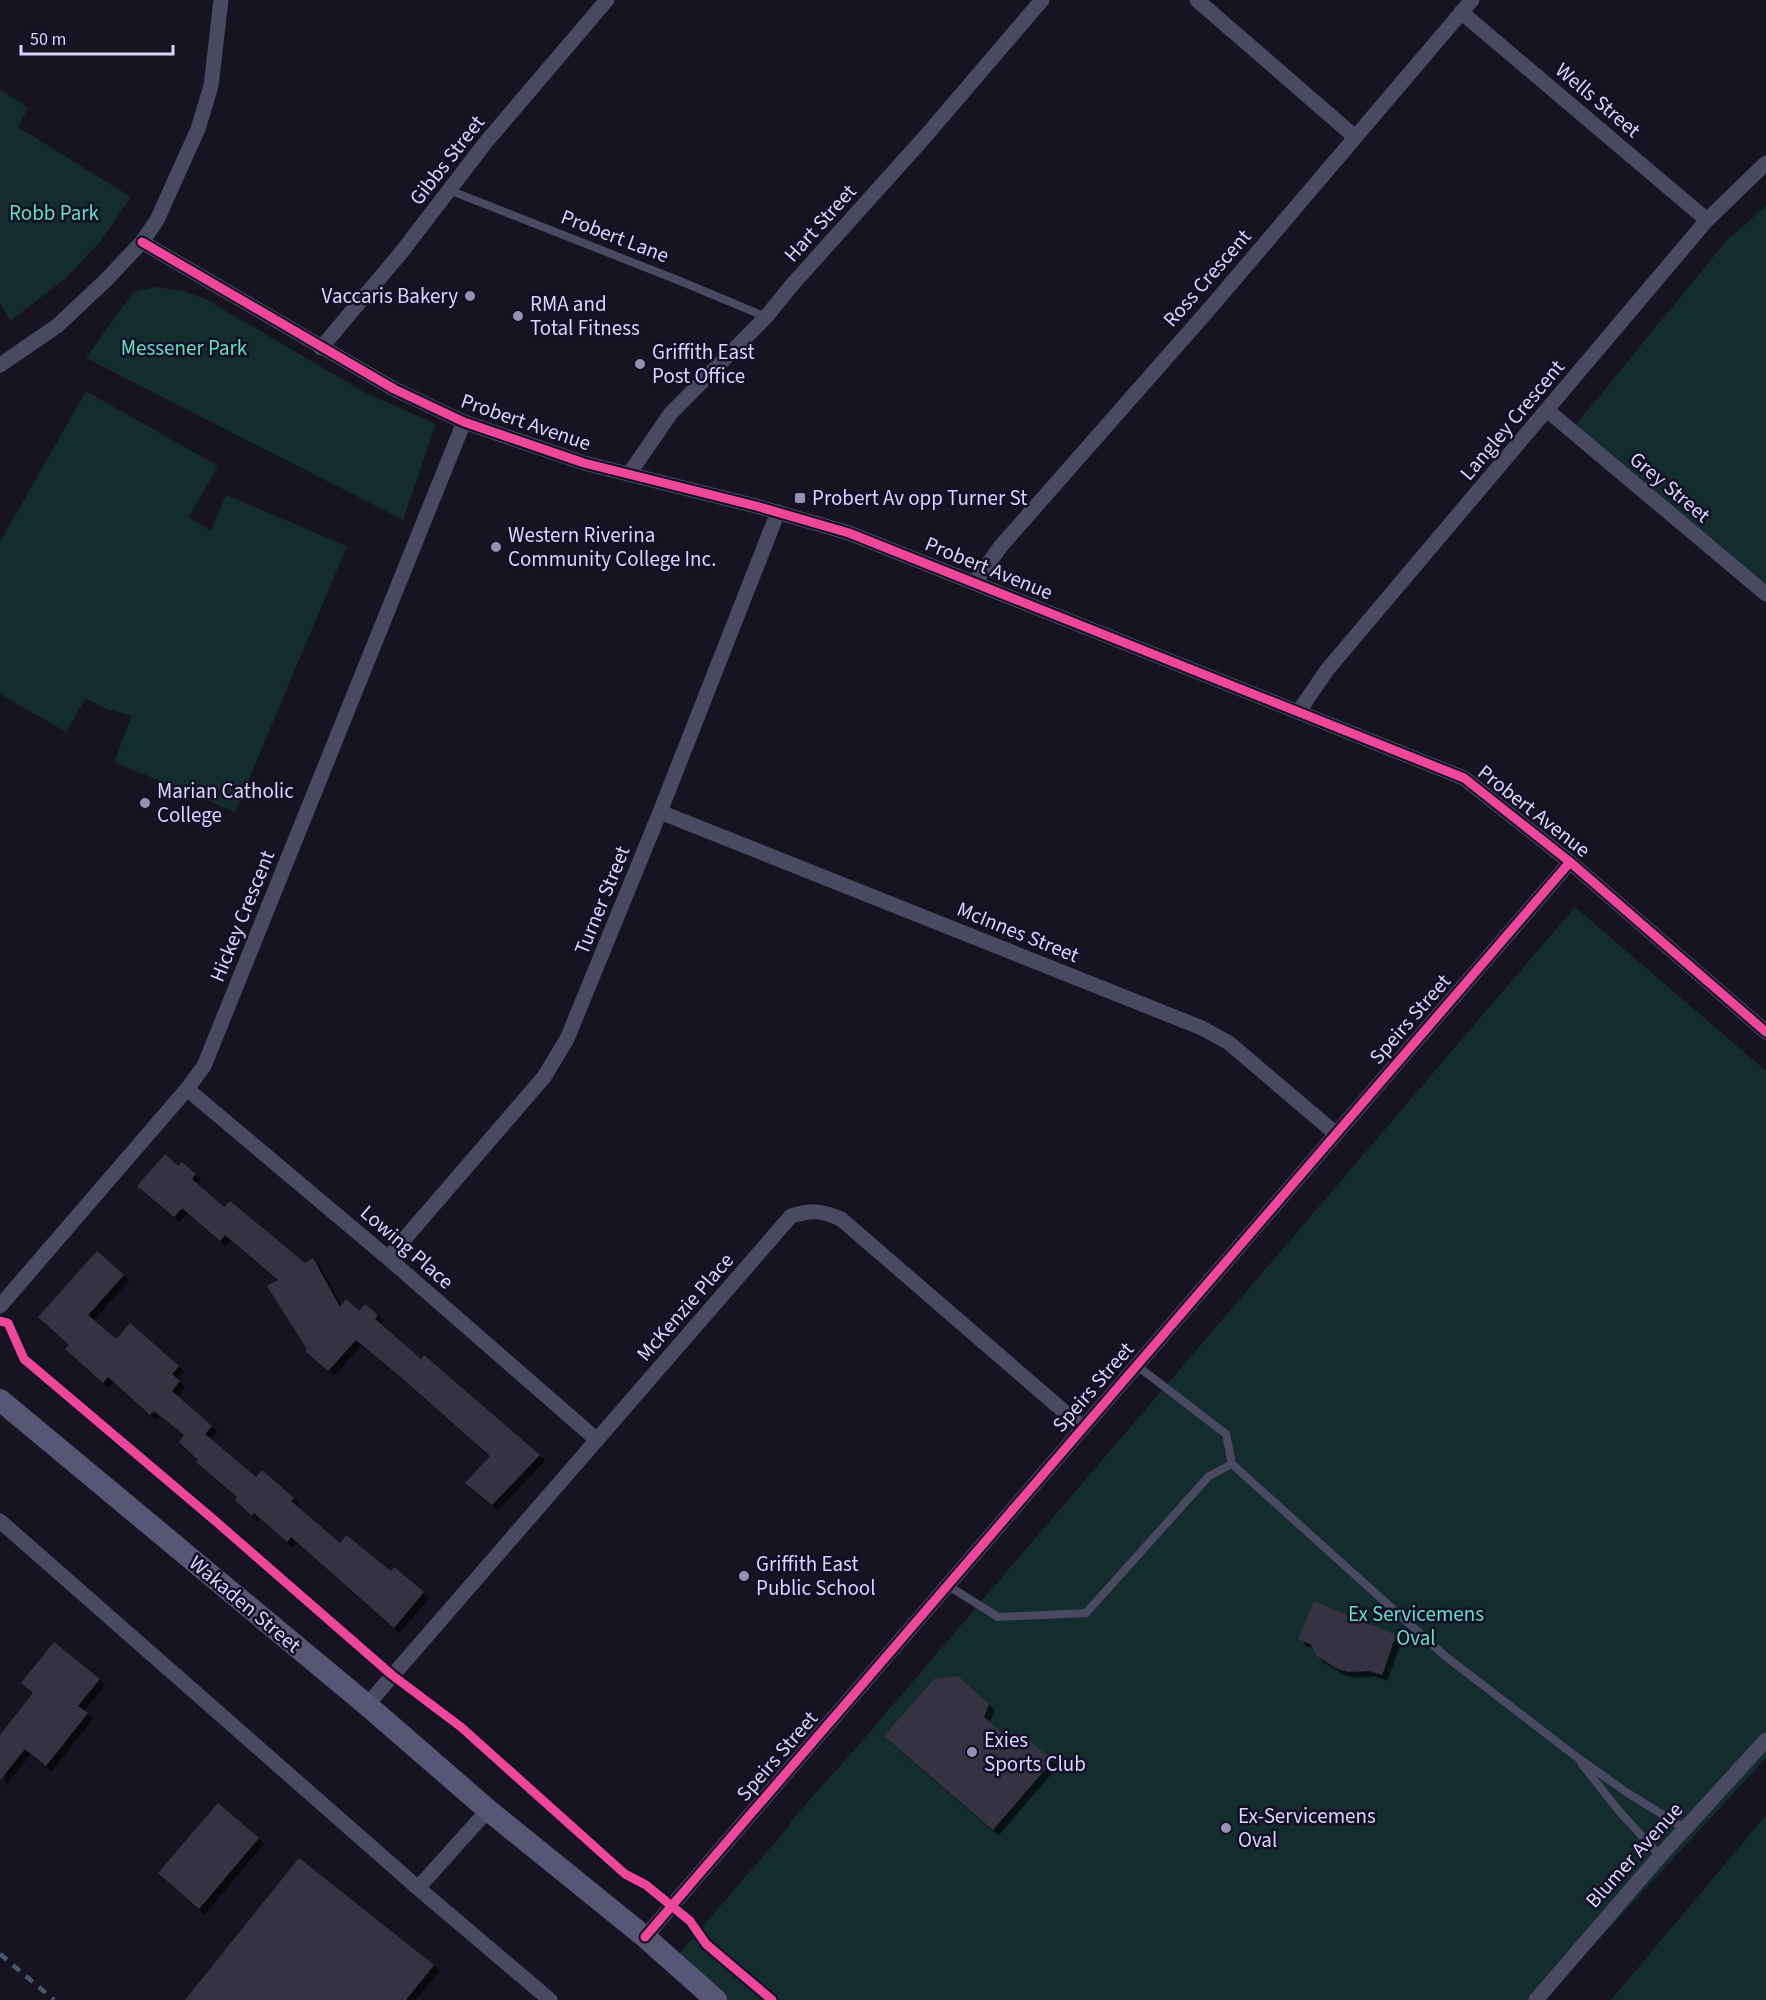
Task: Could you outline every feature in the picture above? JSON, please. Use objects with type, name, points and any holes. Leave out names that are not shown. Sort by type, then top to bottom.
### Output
[{"type":"main road","name":"Wakaden Street","points":[[0,1400],[367,1705],[488,1809],[645,1937],[716,2000]]},
{"type":"street","points":[[0,365],[57,326],[105,281],[142,242],[163,209],[198,129],[211,86],[221,0]]},
{"type":"street","name":"Gibbs Street","points":[[321,348],[400,254],[486,142],[607,0]]},
{"type":"street","name":"Hart Street","points":[[629,474],[670,413],[766,317],[1042,0]]},
{"type":"street","points":[[1197,0],[1355,137]]},
{"type":"street","name":"Ross Crescent","points":[[975,582],[1001,546],[1211,307],[1466,6]]},
{"type":"street","name":"Wells Street","points":[[1466,6],[1707,220]]},
{"type":"street","name":"Langley Crescent","points":[[1299,711],[1327,670],[1707,220],[1766,163]]},
{"type":"street","name":"Probert Avenue","points":[[142,242],[394,389],[464,422],[584,463],[778,512],[849,533],[1464,778],[1570,862],[1766,1032]]},
{"type":"street","name":"Grey Street","points":[[1548,411],[1766,594]]},
{"type":"street","name":"Hickey Crescent","points":[[0,1306],[187,1089],[204,1066],[464,422]]},
{"type":"street","name":"Turner Street","points":[[388,1258],[544,1077],[567,1039],[660,812],[778,512]]},
{"type":"street","name":"McInnes Street","points":[[660,812],[1202,1028],[1229,1043],[1335,1133]]},
{"type":"street","name":"Speirs Street","points":[[645,1937],[1570,862]]},
{"type":"street","name":"Lowing Place","points":[[187,1089],[388,1258],[597,1440]]},
{"type":"street","name":"McKenzie Place","points":[[367,1705],[791,1216],[808,1211],[824,1211],[841,1219],[1082,1427]]},
{"type":"street","points":[[0,1521],[550,2000]]},
{"type":"street","name":"Blumer Avenue","points":[[1536,2000],[1660,1856],[1766,1740]]},
{"type":"street","points":[[418,1887],[488,1809]]},
{"type":"lane","name":"Probert Lane","points":[[449,190],[766,317]]},
{"type":"lane","points":[[1136,1365],[1226,1434],[1232,1464],[1445,1656],[1574,1755],[1626,1792],[1686,1829]]},
{"type":"lane","points":[[947,1586],[998,1617],[1086,1613],[1209,1476],[1232,1464]]},
{"type":"lane","points":[[1574,1755],[1660,1856]]},
{"type":"green space","name":"Robb Park","points":[[0,89],[28,108],[18,127],[131,197],[100,242],[65,279],[10,321],[0,303]]},
{"type":"green space","points":[[1766,206],[1766,593],[1574,427],[1728,239]]},
{"type":"green space","name":"Messener Park","points":[[156,287],[183,291],[206,299],[364,392],[436,424],[403,520],[86,358],[133,292]]},
{"type":"green space","points":[[86,391],[218,466],[189,517],[211,531],[226,495],[347,546],[235,812],[114,762],[132,716],[103,708],[86,698],[66,732],[0,694],[0,542]]},
{"type":"green space","name":"Ex Servicemens Oval","points":[[1575,907],[1766,1071],[1766,1758],[1543,2000],[714,2000],[672,1962]]},
{"type":"green space","points":[[1766,1815],[1766,2000],[1611,2000]]},
{"type":"building","points":[[165,1154],[178,1166],[182,1162],[196,1174],[192,1179],[224,1207],[230,1201],[305,1263],[313,1258],[340,1307],[346,1299],[359,1311],[365,1304],[378,1315],[375,1319],[421,1359],[424,1355],[540,1455],[492,1505],[465,1483],[490,1456],[356,1340],[328,1371],[305,1351],[307,1349],[267,1286],[278,1280],[225,1235],[220,1241],[182,1208],[174,1217],[137,1186]]},
{"type":"building","points":[[97,1251],[124,1275],[88,1315],[116,1339],[130,1323],[179,1366],[172,1374],[180,1381],[172,1391],[212,1426],[205,1434],[256,1477],[262,1470],[294,1498],[291,1501],[340,1543],[346,1535],[391,1571],[394,1567],[424,1592],[394,1628],[291,1537],[287,1542],[254,1513],[252,1516],[235,1500],[237,1497],[196,1462],[198,1460],[179,1442],[184,1435],[154,1411],[150,1415],[108,1377],[103,1383],[65,1349],[69,1345],[38,1317]]},
{"type":"building","points":[[1314,1601],[1396,1635],[1382,1675],[1369,1671],[1349,1672],[1338,1669],[1317,1656],[1310,1644],[1298,1639]]},
{"type":"building","points":[[54,1642],[100,1679],[78,1706],[88,1713],[46,1766],[25,1749],[0,1780],[0,1735],[33,1693],[21,1683]]},
{"type":"building","name":"Exies Sports Club","points":[[958,1676],[989,1704],[984,1717],[1014,1743],[1022,1735],[1053,1760],[993,1830],[884,1736],[934,1679]]},
{"type":"building","points":[[218,1803],[259,1838],[199,1909],[158,1873]]},
{"type":"building","points":[[299,1858],[434,1965],[406,2000],[185,2000]]},
{"type":"railway","points":[[0,1954],[54,2000]]},
{"type":"cycle path","points":[[142,242],[394,389],[464,422],[584,463],[756,506],[849,533],[1464,778],[1570,862],[1766,1032]]},
{"type":"cycle path","points":[[645,1937],[1570,862]]},
{"type":"cycle path","points":[[0,1321],[8,1323],[24,1359],[392,1675],[461,1727],[625,1874],[646,1885],[690,1921],[706,1944],[772,2000]]},
{"type":"place","name":"Vaccaris Bakery","points":[[470,296]]},
{"type":"place","name":"RMA and Total Fitness","points":[[518,316]]},
{"type":"place","name":"Griffith East Post Office","points":[[640,364]]},
{"type":"place","name":"Probert Av opp Turner St","points":[[800,498]]},
{"type":"place","name":"Western Riverina Community College Inc.","points":[[496,547]]},
{"type":"place","name":"Marian Catholic College","points":[[145,803]]},
{"type":"place","name":"Griffith East Public School","points":[[744,1576]]},
{"type":"place","name":"Exies Sports Club","points":[[972,1752]]},
{"type":"place","name":"Ex-Servicemens Oval","points":[[1226,1828]]}]
